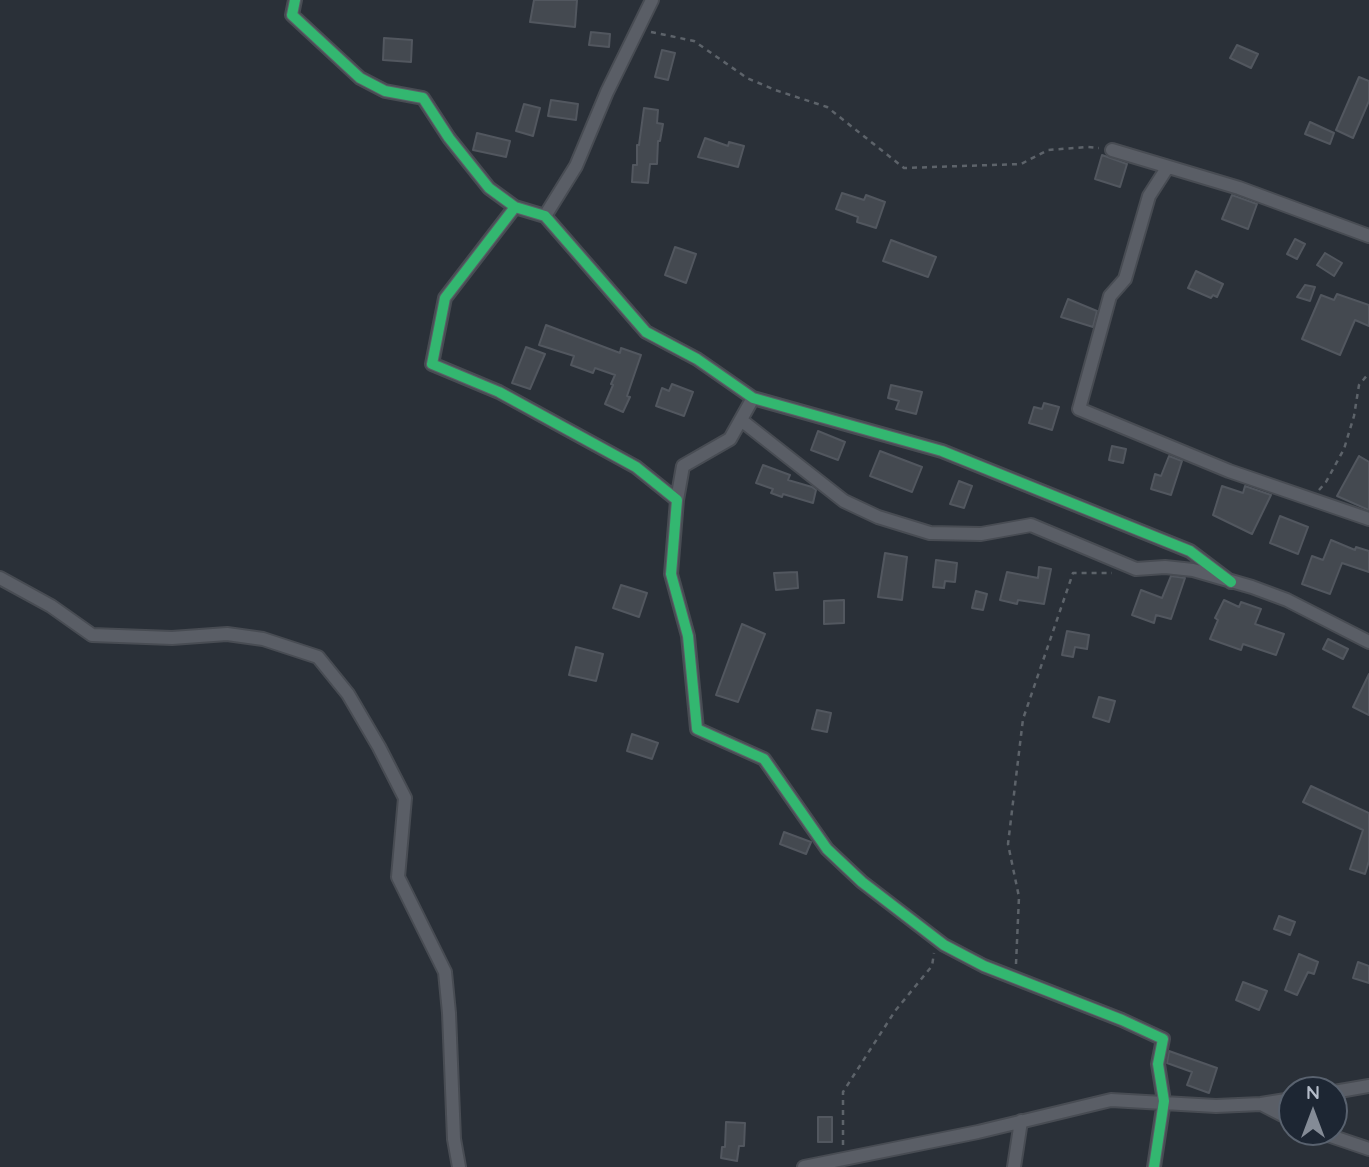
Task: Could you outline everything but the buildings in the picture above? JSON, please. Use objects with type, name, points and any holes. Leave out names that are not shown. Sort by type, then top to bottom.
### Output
[{"type":"street","points":[[295,0],[292,15],[360,78],[385,91],[423,98],[449,138],[489,188],[515,207],[545,216],[646,332],[697,359],[752,398],[942,451],[1190,551],[1231,582]]},
{"type":"street","points":[[545,216],[576,166],[607,92],[652,0]]},
{"type":"street","points":[[1112,150],[1239,188],[1369,236]]},
{"type":"street","points":[[1167,168],[1149,196],[1125,279],[1110,296],[1079,409],[1229,471],[1369,519]]},
{"type":"street","points":[[515,207],[445,298],[432,364],[499,392],[636,467],[677,500]]},
{"type":"street","points":[[752,398],[730,439],[684,466],[677,500],[671,574],[688,636],[697,729],[764,759],[827,849],[862,882],[936,939],[984,967],[1122,1020],[1163,1039],[1158,1064],[1164,1101],[1154,1167]]},
{"type":"street","points":[[741,420],[844,501],[878,517],[930,533],[981,534],[1031,525],[1136,569],[1193,570],[1287,600],[1368,638]]},
{"type":"street","points":[[0,578],[51,606],[92,635],[172,638],[227,634],[263,639],[318,657],[348,694],[405,798],[398,877],[444,972],[449,1013],[454,1139],[459,1167]]},
{"type":"street","points":[[1348,1090],[1369,1086]]},
{"type":"street","points":[[804,1167],[820,1166],[1111,1100],[1216,1106],[1278,1101]]},
{"type":"street","points":[[1261,1104],[1278,1113]]},
{"type":"street","points":[[1014,1167],[1021,1121]]},
{"type":"street","points":[[1348,1142],[1369,1149]]},
{"type":"path","points":[[638,29],[694,41],[747,78],[827,107],[904,168],[1021,164],[1048,150],[1087,147],[1112,150]]},
{"type":"path","points":[[1311,498],[1325,482],[1344,449],[1354,416],[1359,385],[1369,373]]},
{"type":"path","points":[[1015,978],[1019,897],[1008,844],[1023,719],[1073,572],[1108,574],[1136,569]]},
{"type":"path","points":[[843,1159],[843,1092],[895,1012],[932,965],[936,939]]},
{"type":"cycle path","points":[[295,0],[292,15],[360,78],[385,91],[423,98],[449,138],[489,188],[515,207],[545,216],[646,332],[697,359],[753,398],[942,451],[1190,551],[1231,582]]},
{"type":"cycle path","points":[[515,207],[445,298],[432,364],[499,392],[636,467],[677,500],[671,574],[688,636],[697,729],[764,759],[827,849],[862,882],[944,945],[984,966],[1122,1020],[1163,1039],[1158,1064],[1164,1101],[1154,1167]]}]
